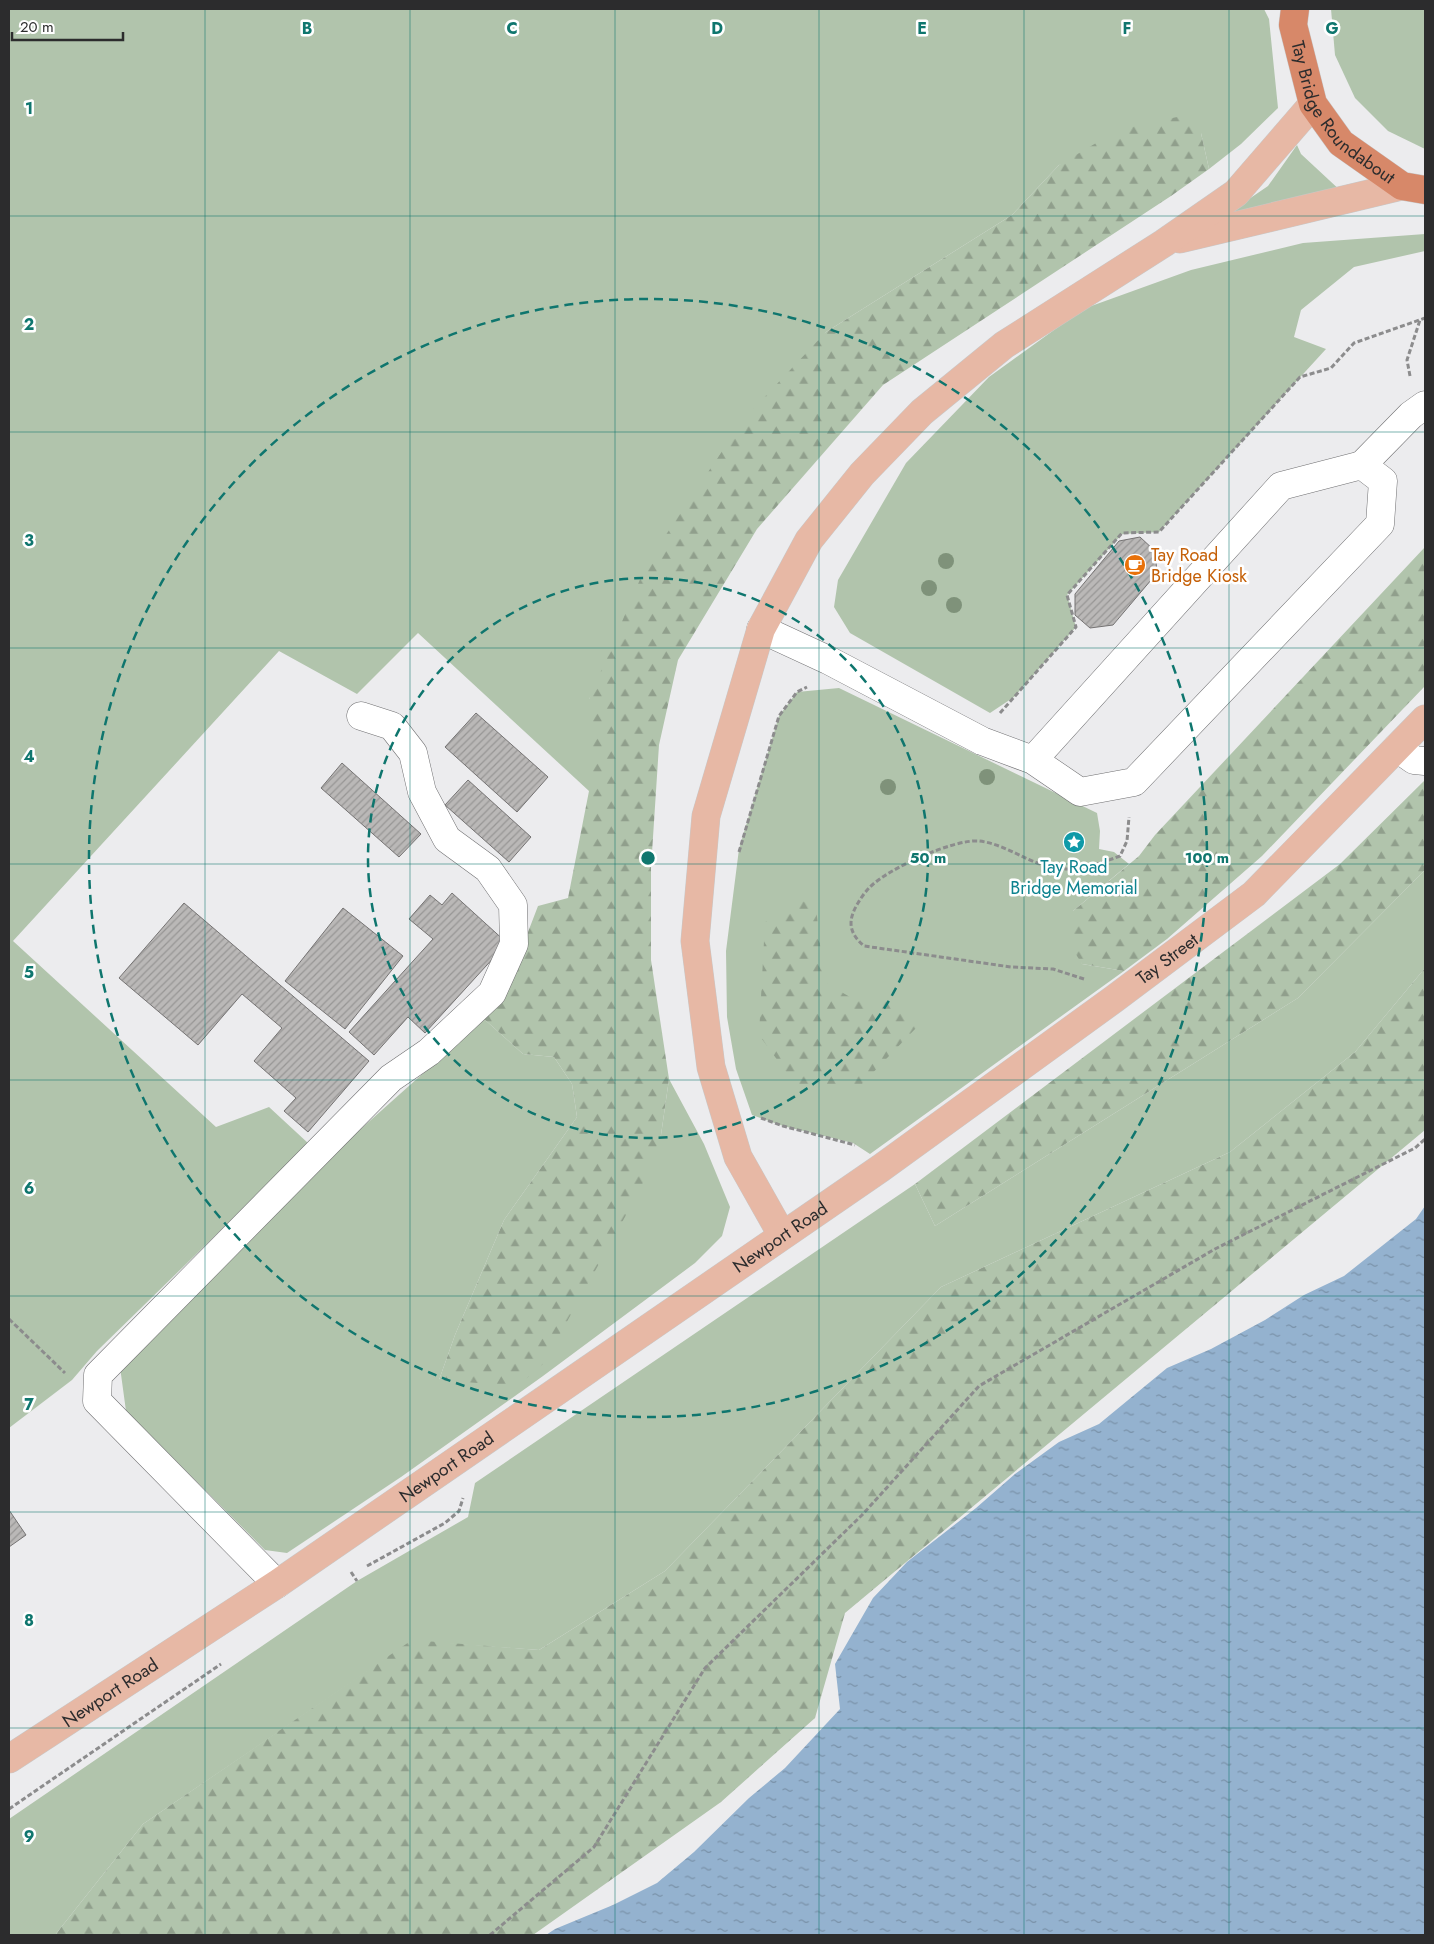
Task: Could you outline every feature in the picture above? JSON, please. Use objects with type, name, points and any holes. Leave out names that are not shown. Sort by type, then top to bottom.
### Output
[{"type":"highway","name":"Tay Bridge Roundabout","points":[[1294,9],[1293,25],[1313,104],[1341,143],[1414,188]]},
{"type":"main road","points":[[782,1235],[738,1157],[732,1139],[711,1068],[695,941],[706,816],[761,630],[810,540],[862,474],[922,412],[1004,345],[1164,243],[1236,193],[1313,104]]},
{"type":"main road","points":[[1164,243],[1414,188]]},
{"type":"main road","name":"Tay Street","points":[[881,1168],[1114,999],[1254,894],[1425,719]]},
{"type":"main road","name":"Newport Road","points":[[9,1759],[277,1584],[881,1168]]},
{"type":"lane","points":[[1033,760],[1280,486],[1362,465],[1421,407]]},
{"type":"lane","points":[[761,630],[828,660],[982,741],[1033,760],[1080,792],[1134,782],[1380,524],[1383,481],[1362,465]]},
{"type":"lane","points":[[277,1584],[97,1401],[98,1375],[391,1078],[429,1052],[492,993],[514,944],[513,905],[488,869],[447,838],[422,792],[413,753],[392,726],[360,716]]},
{"type":"lane","points":[[1397,748],[1414,760],[1425,761]]},
{"type":"path","points":[[997,716],[1076,627],[1067,595],[1122,533],[1158,532],[1300,377],[1331,368],[1354,343],[1425,318]]},
{"type":"path","points":[[1420,320],[1407,360],[1421,407]]},
{"type":"path","points":[[738,858],[779,716],[796,692],[812,684]]},
{"type":"path","points":[[1088,980],[1053,969],[1011,967],[864,946],[854,937],[850,923],[857,904],[869,887],[892,870],[946,846],[977,841],[1002,846],[1050,867],[1071,868],[1098,864],[1120,856],[1127,841],[1128,823]]},
{"type":"path","points":[[760,1118],[783,1126],[853,1143],[859,1147]]},
{"type":"path","points":[[490,1935],[594,1847],[705,1668],[862,1515],[979,1386],[1215,1250],[1416,1148],[1425,1139]]},
{"type":"path","points":[[9,1319],[72,1380],[97,1401]]},
{"type":"path","points":[[344,1579],[445,1523],[459,1511],[464,1496]]},
{"type":"path","points":[[9,1809],[221,1663]]},
{"type":"green space","points":[[9,9],[1264,9],[1269,19],[1278,108],[1241,144],[1209,169],[1201,133],[1059,165],[1012,215],[826,332],[589,699],[589,791],[418,633],[357,694],[279,651],[13,941],[216,1127],[269,1107],[309,1144],[97,1351],[72,1380],[9,1428]]},
{"type":"green space","points":[[1331,9],[1425,9],[1425,149],[1388,131],[1355,98],[1335,55]]},
{"type":"green space","points":[[1177,117],[1201,133],[1209,169],[1171,196],[883,385],[757,529],[678,660],[659,745],[651,868],[651,960],[669,1079],[661,1135],[641,1188],[544,1363],[518,1386],[439,1380],[455,1335],[504,1220],[577,1117],[572,1084],[554,1057],[523,1054],[484,1019],[500,1005],[538,906],[568,898],[589,791],[589,699],[647,563],[743,420],[826,332],[1012,215],[1059,165],[1118,130]]},
{"type":"green space","points":[[1297,145],[1301,154],[1343,193],[1229,221],[1230,212],[1268,186]]},
{"type":"green space","points":[[1425,234],[1425,251],[1354,267],[1301,310],[1294,337],[1326,349],[1159,532],[1122,534],[1067,595],[1076,627],[1014,697],[990,713],[850,633],[834,607],[838,580],[906,463],[989,377],[1083,309],[1191,270],[1303,243]]},
{"type":"green space","points":[[1425,547],[1425,686],[1262,856],[1167,939],[1124,971],[1082,964],[1067,940],[1073,911],[1139,856],[1155,835]]},
{"type":"green space","points":[[839,688],[1097,813],[1100,831],[1099,849],[1114,852],[1129,864],[1073,911],[1082,964],[1124,971],[870,1154],[853,1143],[783,1126],[752,1115],[736,1069],[727,1017],[726,951],[739,849],[779,716],[797,692]]},
{"type":"green space","points":[[1425,780],[1425,870],[1298,998],[935,1226],[915,1184],[1340,864]]},
{"type":"green space","points":[[1425,870],[1425,968],[1355,1052],[1230,1152],[941,1287],[665,1571],[539,1650],[412,1641],[143,1824],[55,1935],[9,1935],[9,1819],[357,1581],[468,1517],[475,1483],[915,1184],[935,1226],[1298,998]]},
{"type":"green space","points":[[803,901],[816,907],[824,982],[850,997],[897,998],[917,1027],[862,1084],[797,1087],[759,1035],[765,922]]},
{"type":"green space","points":[[1425,968],[1425,1130],[845,1613],[815,1718],[721,1802],[533,1935],[55,1935],[143,1824],[412,1640],[539,1650],[665,1571],[941,1287],[1230,1152],[1355,1052]]},
{"type":"green space","points":[[484,1019],[523,1054],[554,1057],[572,1084],[577,1117],[504,1220],[455,1335],[439,1380],[661,1135],[669,1079],[704,1144],[730,1207],[722,1236],[695,1263],[543,1376],[401,1477],[287,1553],[265,1550],[126,1411],[120,1367],[326,1160]]},
{"type":"water","points":[[1425,1206],[1425,1935],[546,1935],[555,1929],[613,1905],[657,1883],[694,1852],[749,1798],[785,1768],[840,1709],[835,1664],[873,1598],[907,1562],[976,1508],[1015,1474],[1059,1442],[1099,1424],[1167,1368],[1211,1349],[1265,1320],[1304,1295],[1344,1276],[1416,1219]]},
{"type":"building","points":[[1140,537],[1155,551],[1157,573],[1113,625],[1090,628],[1075,615],[1075,594],[1119,541]]},
{"type":"building","points":[[476,713],[548,777],[517,812],[445,747]]},
{"type":"building","points":[[342,763],[421,834],[399,857],[321,788]]},
{"type":"building","points":[[468,780],[531,837],[509,862],[445,805]]},
{"type":"building","points":[[452,893],[507,943],[425,1033],[408,1017],[374,1055],[349,1032],[433,939],[409,919],[430,895],[442,905]]},
{"type":"building","points":[[184,903],[369,1061],[308,1132],[284,1111],[296,1098],[254,1061],[282,1028],[242,994],[198,1045],[119,978]]},
{"type":"building","points":[[343,908],[403,956],[345,1029],[285,981]]},
{"type":"building","points":[[9,1510],[26,1535],[9,1547]]},
{"type":"place","name":"Tay Road Bridge Kiosk","points":[[1135,565]]},
{"type":"place","name":"Tay Road Bridge Memorial","points":[[1074,842]]}]
